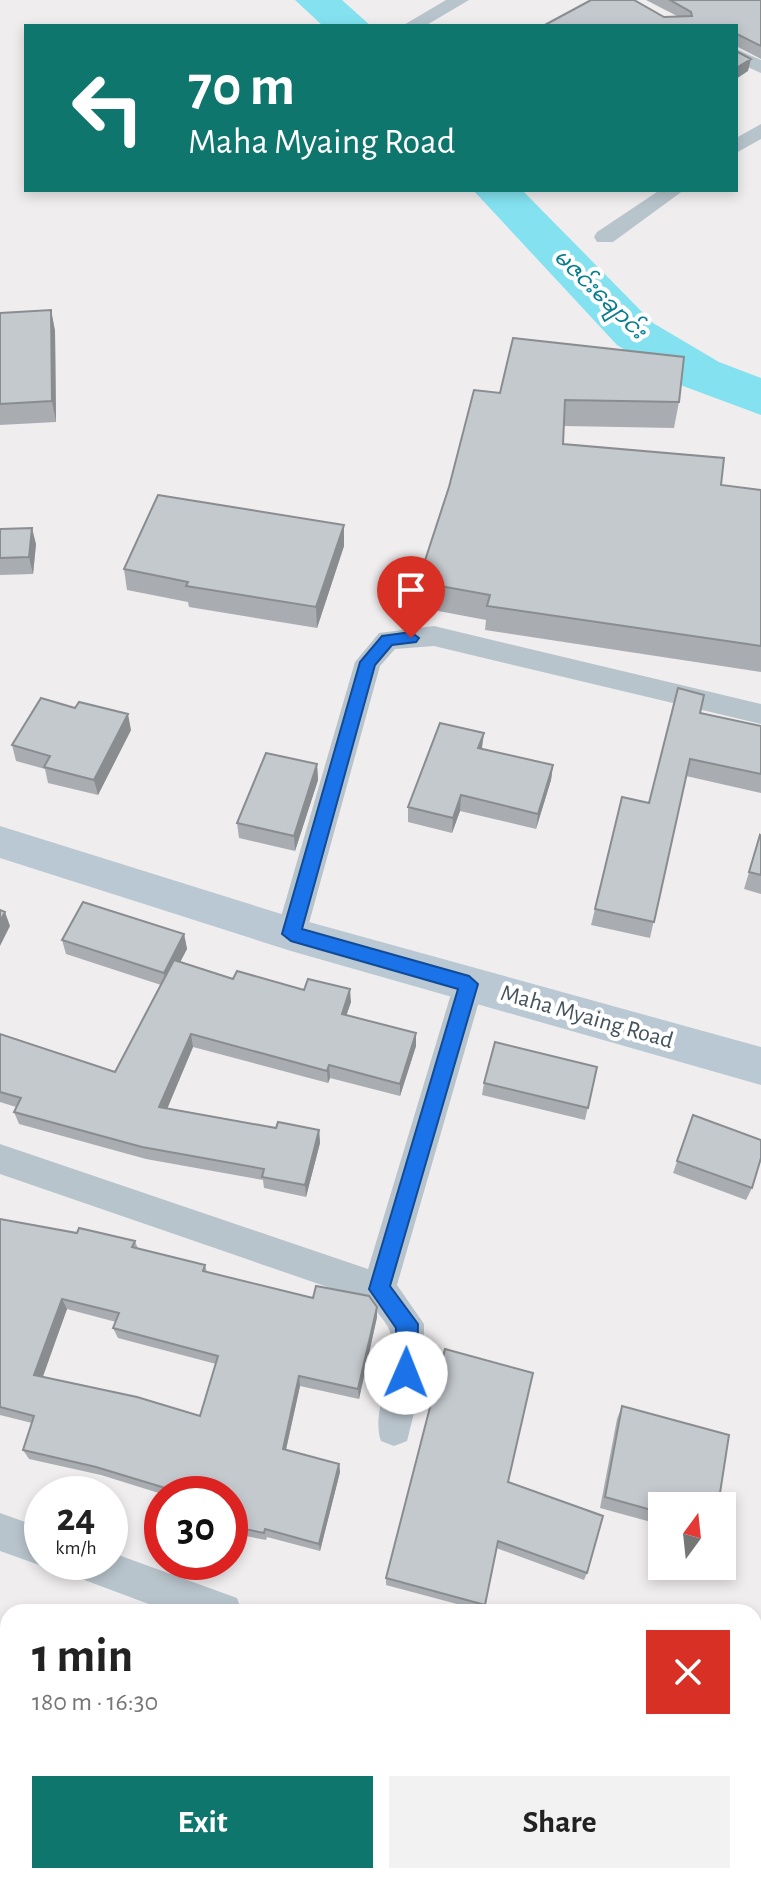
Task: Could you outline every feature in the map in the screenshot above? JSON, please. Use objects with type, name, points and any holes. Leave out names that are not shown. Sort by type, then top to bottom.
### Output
[{"type":"street","points":[[415,24],[460,0]]},
{"type":"street","points":[[738,56],[761,67]]},
{"type":"street","points":[[738,146],[761,130]]},
{"type":"street","points":[[605,237],[671,192]]},
{"type":"street","points":[[291,934],[368,662],[388,640],[434,636],[761,714]]},
{"type":"street","name":"Maha Myaing Road","points":[[0,842],[291,934],[761,1066]]},
{"type":"street","points":[[379,1289],[469,984]]},
{"type":"street","points":[[0,1159],[379,1289],[407,1324],[406,1373],[394,1428]]},
{"type":"street","points":[[0,1532],[24,1541]]},
{"type":"street","points":[[128,1578],[201,1604]]},
{"type":"building","points":[[591,0],[634,0],[664,17],[692,16],[691,12],[670,0],[761,0],[761,46],[738,34],[738,24],[547,24]]},
{"type":"building","points":[[738,52],[751,59],[738,67]]},
{"type":"building","points":[[51,310],[52,401],[0,404],[0,313]]},
{"type":"building","points":[[513,338],[684,357],[679,402],[565,400],[563,444],[724,458],[721,485],[761,490],[761,646],[487,606],[490,595],[418,582],[449,487],[474,390],[500,393]]},
{"type":"building","points":[[158,495],[344,525],[316,607],[186,586],[188,582],[124,569]]},
{"type":"building","points":[[32,528],[29,557],[0,558],[0,529]]},
{"type":"building","points":[[678,688],[704,695],[700,713],[761,726],[761,774],[690,759],[654,922],[595,909],[622,797],[649,803]]},
{"type":"building","points":[[41,698],[75,708],[79,702],[128,714],[94,780],[44,767],[50,756],[12,745]]},
{"type":"building","points":[[440,723],[484,733],[478,748],[553,765],[538,814],[461,795],[453,818],[408,807]]},
{"type":"building","points":[[266,753],[317,764],[294,836],[237,823]]},
{"type":"building","points":[[761,836],[761,875],[749,872]]},
{"type":"building","points":[[83,902],[184,934],[164,973],[62,940]]},
{"type":"building","points":[[174,960],[233,979],[237,971],[304,990],[308,979],[350,989],[342,1014],[416,1033],[400,1084],[329,1065],[327,1071],[191,1034],[159,1107],[276,1128],[278,1122],[319,1130],[305,1185],[262,1177],[264,1169],[142,1147],[14,1112],[21,1098],[0,1092],[0,1034],[115,1072]]},
{"type":"building","points":[[495,1042],[597,1067],[588,1108],[484,1083]]},
{"type":"building","points":[[693,1115],[761,1140],[761,1158],[752,1188],[677,1161]]},
{"type":"building","points":[[0,1219],[77,1233],[79,1228],[135,1241],[132,1247],[205,1265],[203,1271],[313,1298],[316,1286],[369,1296],[377,1307],[358,1389],[299,1376],[283,1449],[339,1464],[319,1544],[265,1529],[264,1533],[248,1530],[248,1476],[144,1476],[144,1482],[23,1450],[34,1416],[0,1407]],"holes":[[[62,1299],[119,1313],[113,1328],[218,1356],[200,1416],[137,1397],[34,1375]]]},
{"type":"building","points":[[445,1349],[533,1373],[508,1482],[603,1516],[587,1573],[498,1541],[485,1604],[386,1578]]},
{"type":"building","points":[[622,1406],[729,1435],[720,1492],[648,1492],[648,1509],[605,1497]]},
{"type":"waterway","name":"မဇင်းချောင်း","points":[[316,0],[347,24]]},
{"type":"waterway","name":"မဇင်းချောင်း","points":[[498,192],[635,334],[701,374],[761,398]]},
{"type":"route","points":[[406,1373],[407,1324],[379,1289],[469,984],[291,934],[368,662],[388,640],[411,638]]}]
